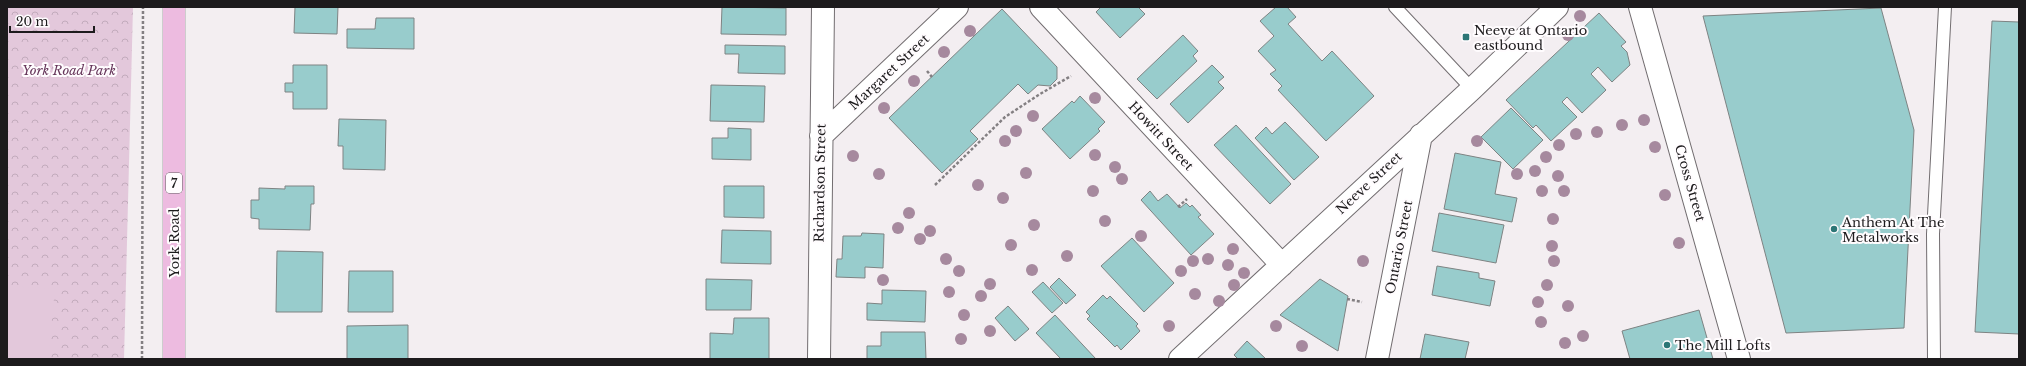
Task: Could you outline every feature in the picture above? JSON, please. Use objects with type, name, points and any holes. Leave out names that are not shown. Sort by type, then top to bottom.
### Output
[{"type":"main road","name":"York Road","points":[[174,7],[174,359]]},
{"type":"street","name":"Richardson Street","points":[[819,359],[823,7]]},
{"type":"street","name":"Margaret Street","points":[[821,136],[957,7]]},
{"type":"street","name":"Howitt Street","points":[[1041,7],[1282,265]]},
{"type":"street","name":"Neeve Street","points":[[1180,359],[1557,7]]},
{"type":"street","name":"Cross Street","points":[[1640,7],[1739,359]]},
{"type":"street","name":"Ontario Street","points":[[1377,359],[1421,135]]},
{"type":"lane","points":[[1395,7],[1472,88]]},
{"type":"lane","points":[[1934,359],[1933,234],[1945,7]]},
{"type":"path","points":[[142,359],[143,7]]},
{"type":"path","points":[[935,185],[1005,117],[1040,94],[1093,63]]},
{"type":"path","points":[[1347,299],[1362,302]]},
{"type":"green space","name":"York Road Park","points":[[7,7],[133,7],[124,359],[7,359]]},
{"type":"green space","points":[[7,286],[55,289],[48,359],[7,359]]},
{"type":"building","points":[[295,7],[338,7],[337,34],[294,33]]},
{"type":"building","points":[[722,7],[786,8],[786,35],[721,34]]},
{"type":"building","points":[[1101,7],[1138,7],[1145,14],[1120,38],[1096,12]]},
{"type":"building","points":[[1276,7],[1287,7],[1296,17],[1288,24],[1322,61],[1332,51],[1374,96],[1326,141],[1278,90],[1282,86],[1270,74],[1276,70],[1258,51],[1274,36],[1260,21]]},
{"type":"building","name":"Anthem At The Metalworks","points":[[1881,8],[1914,130],[1904,328],[1786,333],[1703,16]]},
{"type":"building","points":[[1002,9],[1057,67],[1057,79],[1050,86],[1038,85],[1028,94],[1018,84],[970,131],[978,139],[942,173],[889,118]]},
{"type":"building","points":[[1599,13],[1626,42],[1621,46],[1627,52],[1630,65],[1612,82],[1598,67],[1591,74],[1606,90],[1582,113],[1567,97],[1562,102],[1577,117],[1551,141],[1536,125],[1533,128],[1506,100]]},
{"type":"building","points":[[376,18],[414,18],[414,49],[347,48],[347,29],[375,29]]},
{"type":"building","points":[[1992,21],[2019,22],[2019,334],[1975,332]]},
{"type":"building","points":[[1183,35],[1198,51],[1193,56],[1197,61],[1157,99],[1137,79]]},
{"type":"building","points":[[725,45],[785,46],[785,74],[738,73],[739,54],[725,54]]},
{"type":"building","points":[[293,65],[327,65],[327,109],[293,109],[293,92],[285,92],[285,83],[293,83]]},
{"type":"building","points":[[1212,65],[1224,77],[1218,82],[1224,88],[1188,123],[1170,104]]},
{"type":"building","points":[[711,85],[765,86],[764,122],[710,121]]},
{"type":"building","points":[[1080,96],[1105,122],[1098,129],[1100,131],[1070,159],[1042,129],[1072,101],[1074,103]]},
{"type":"building","points":[[1511,108],[1543,140],[1513,169],[1481,137]]},
{"type":"building","points":[[339,119],[386,120],[385,170],[343,169],[343,146],[338,146]]},
{"type":"building","points":[[1285,122],[1319,157],[1294,180],[1255,138],[1266,127],[1272,134]]},
{"type":"building","points":[[1236,125],[1291,184],[1270,204],[1214,145]]},
{"type":"building","points":[[728,128],[751,129],[751,160],[712,159],[712,138],[728,138]]},
{"type":"building","points":[[1455,153],[1501,162],[1495,194],[1517,198],[1512,222],[1444,209]]},
{"type":"building","points":[[285,186],[314,186],[314,204],[311,204],[310,230],[259,229],[259,219],[251,218],[251,200],[259,200],[259,188],[285,189]]},
{"type":"building","points":[[724,186],[764,186],[764,218],[724,217]]},
{"type":"building","points":[[1150,191],[1158,201],[1167,194],[1180,208],[1186,203],[1190,207],[1192,205],[1201,215],[1198,217],[1214,234],[1191,255],[1141,200]]},
{"type":"building","points":[[1439,213],[1504,225],[1496,263],[1432,251]]},
{"type":"building","points":[[722,230],[771,231],[771,264],[721,263]]},
{"type":"building","points":[[862,233],[884,234],[883,268],[865,267],[865,278],[836,277],[837,259],[842,259],[843,236],[861,236]]},
{"type":"building","points":[[1132,238],[1174,283],[1144,312],[1101,266]]},
{"type":"building","points":[[277,251],[323,252],[322,312],[276,312]]},
{"type":"building","points":[[1437,266],[1479,273],[1479,278],[1495,281],[1490,306],[1432,295]]},
{"type":"building","points":[[349,271],[393,271],[393,312],[348,312]]},
{"type":"building","points":[[1059,278],[1076,295],[1066,304],[1050,287]]},
{"type":"building","points":[[706,279],[752,280],[751,310],[706,310]]},
{"type":"building","points":[[1320,279],[1348,296],[1338,351],[1280,315]]},
{"type":"building","points":[[1043,282],[1063,303],[1052,313],[1032,292]]},
{"type":"building","points":[[882,290],[926,291],[925,322],[867,320],[867,303],[882,304]]},
{"type":"building","points":[[1103,295],[1107,299],[1110,296],[1138,324],[1136,326],[1140,331],[1121,350],[1117,345],[1115,347],[1087,319],[1090,316],[1086,312]]},
{"type":"building","points":[[1008,306],[1029,329],[1015,341],[995,318]]},
{"type":"building","name":"The Mill Lofts","points":[[1699,310],[1713,359],[1630,359],[1622,331]]},
{"type":"building","points":[[1055,315],[1096,359],[1061,359],[1036,333]]},
{"type":"building","points":[[734,318],[769,318],[769,359],[710,359],[710,333],[733,334]]},
{"type":"building","points":[[408,325],[408,359],[347,359],[347,326]]},
{"type":"building","points":[[881,332],[925,332],[926,359],[867,359],[867,346],[881,346]]},
{"type":"building","points":[[1425,334],[1469,342],[1465,359],[1420,359]]},
{"type":"building","points":[[1247,341],[1266,359],[1238,359],[1234,355]]},
{"type":"place","name":"Neeve at Ontario eastbound","points":[[1466,37]]},
{"type":"place","name":"Anthem At The Metalworks","points":[[1834,229]]},
{"type":"place","name":"The Mill Lofts","points":[[1667,345]]}]
